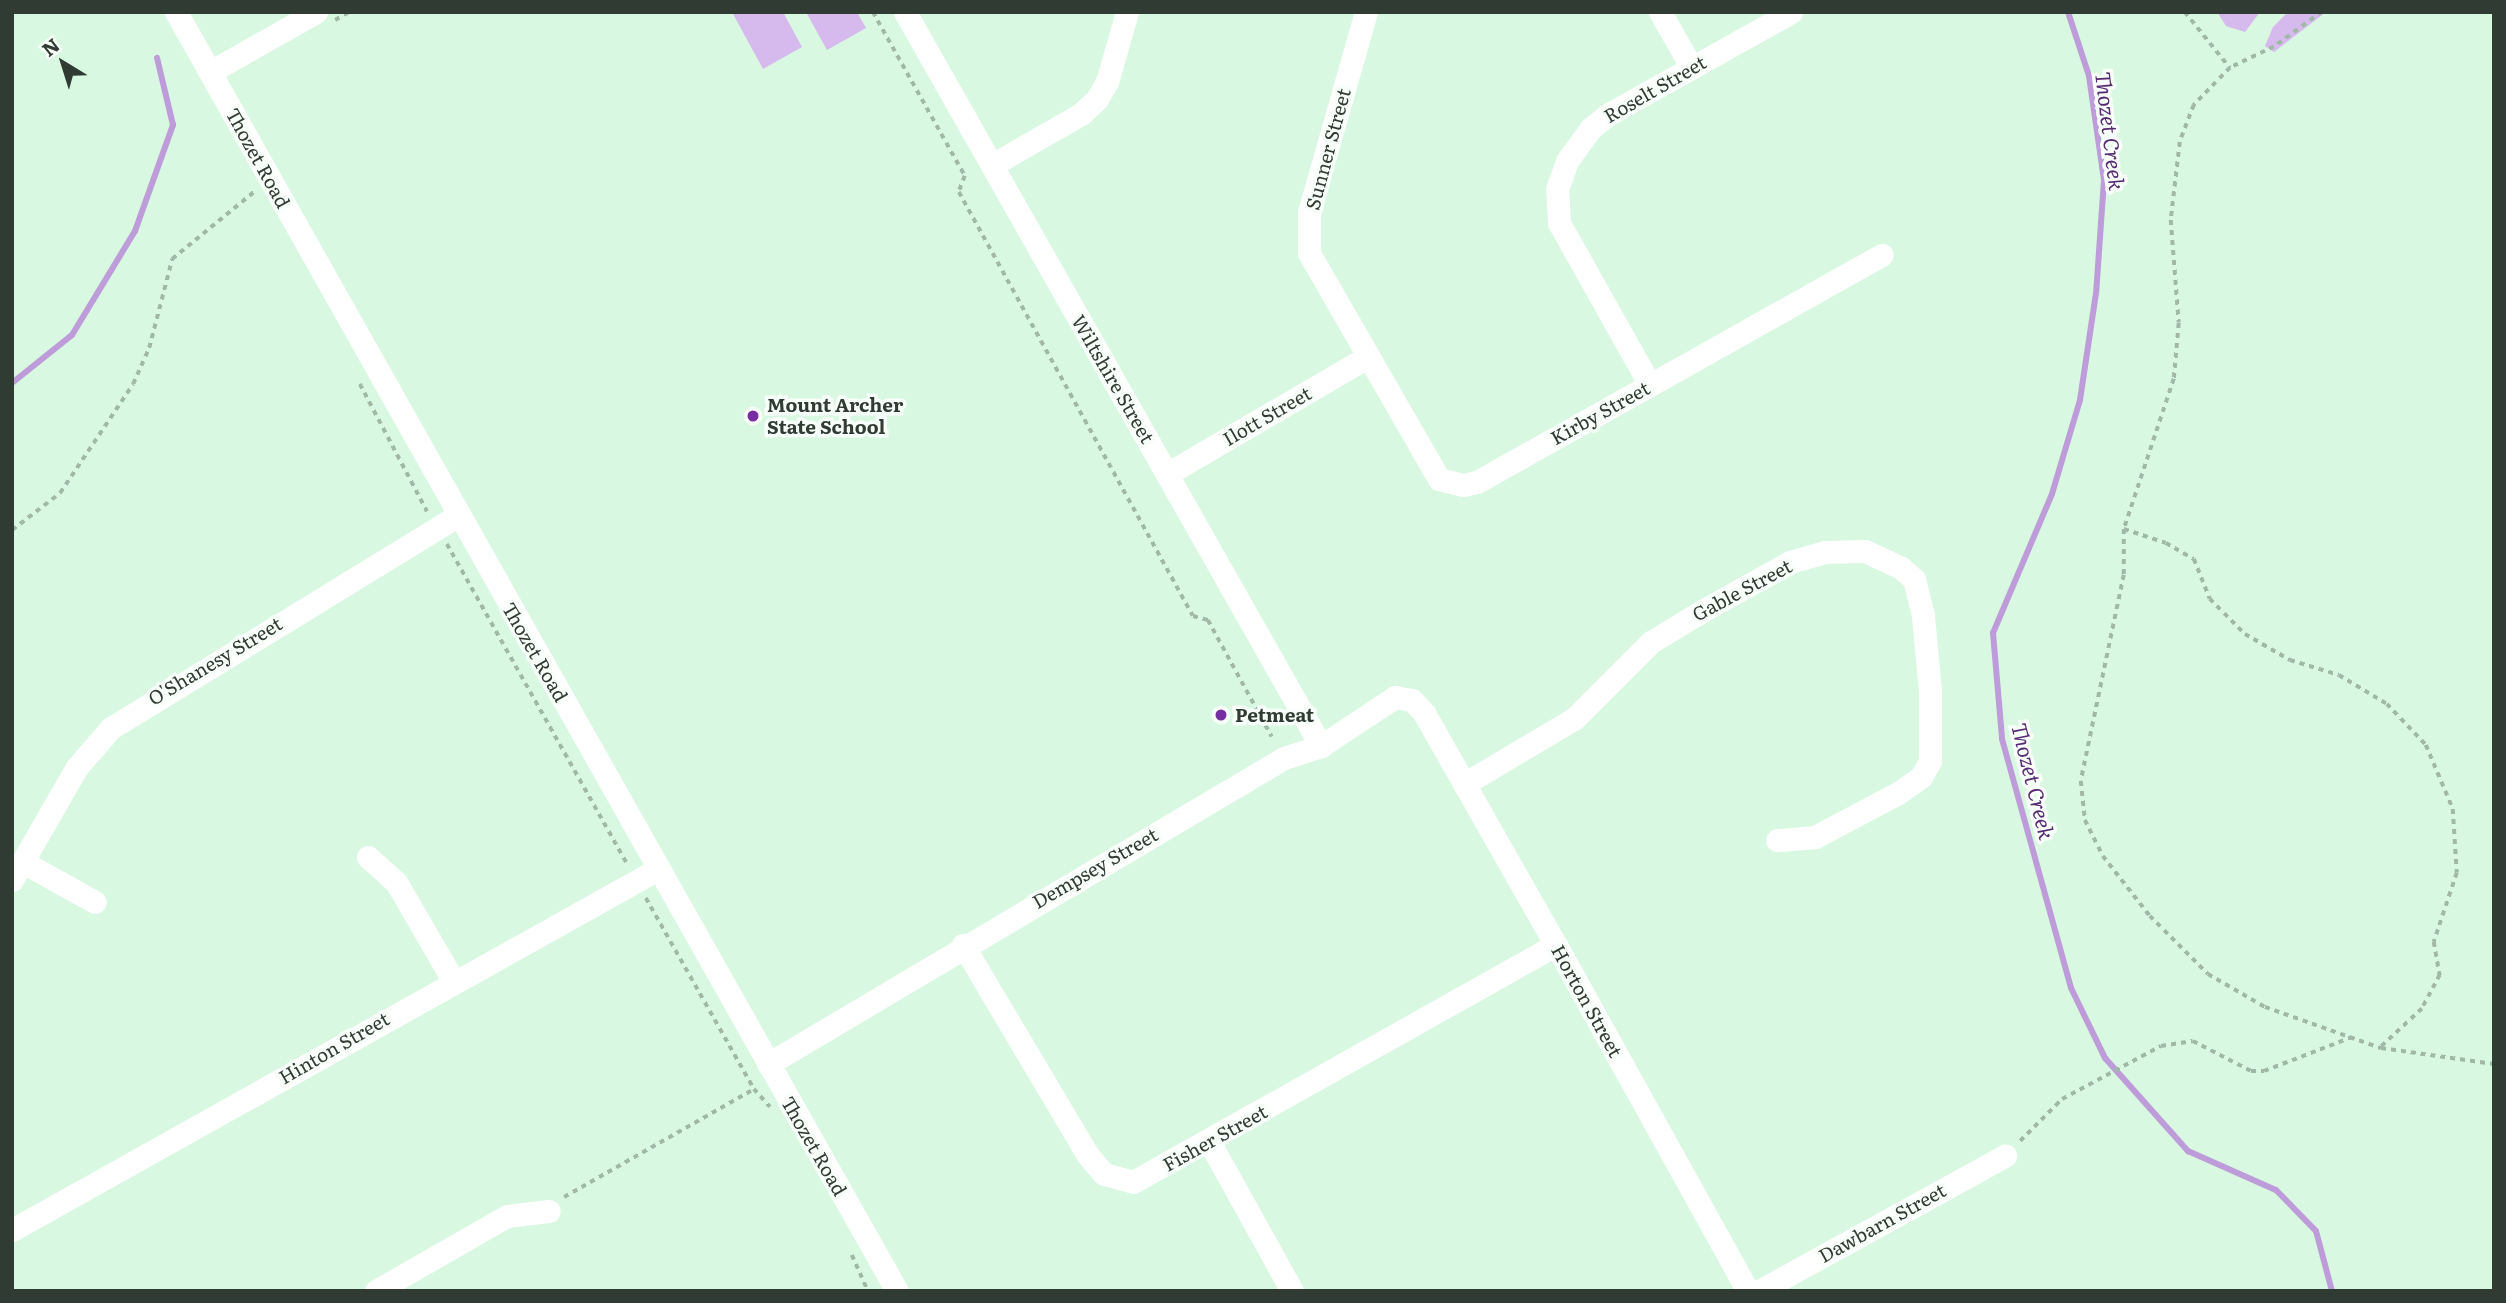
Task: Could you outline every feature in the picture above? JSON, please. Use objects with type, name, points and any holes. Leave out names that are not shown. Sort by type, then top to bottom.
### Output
[{"type":"street","name":"Thozet Road","points":[[176,12],[897,1291]]},
{"type":"street","name":"Wiltshire Street","points":[[905,12],[1321,746]]},
{"type":"street","points":[[992,165],[1081,114],[1097,99],[1107,82],[1127,12]]},
{"type":"street","name":"Sunner Street","points":[[1366,12],[1307,232],[1316,269],[1367,357]]},
{"type":"street","points":[[1660,12],[1692,68]]},
{"type":"street","name":"Roselt Street","points":[[1650,385],[1565,240],[1559,223],[1557,189],[1567,161],[1590,129],[1791,12]]},
{"type":"street","points":[[210,72],[321,19]]},
{"type":"street","name":"Kirby Street","points":[[1367,357],[1430,469],[1438,479],[1463,485],[1477,482],[1882,255]]},
{"type":"street","name":"Ilott Street","points":[[1167,474],[1367,357]]},
{"type":"street","name":"O'Shanesy Street","points":[[94,902],[18,871],[77,768],[111,729],[458,515]]},
{"type":"street","name":"Gable Street","points":[[1464,784],[1575,718],[1651,642],[1702,611],[1790,562],[1825,552],[1865,551],[1900,567],[1914,579],[1929,678],[1930,761],[1922,777],[1898,793],[1815,837],[1777,840]]},
{"type":"street","name":"Dempsey Street","points":[[771,1070],[963,945],[1284,758],[1321,746],[1395,697],[1412,700],[1424,713]]},
{"type":"street","name":"Horton Street","points":[[1424,713],[1748,1291]]},
{"type":"street","points":[[368,857],[396,882],[453,980]]},
{"type":"street","name":"Hinton Street","points":[[12,1230],[453,980],[658,869]]},
{"type":"street","name":"Fisher Street","points":[[963,945],[1087,1154],[1104,1174],[1133,1182],[1210,1143],[1556,945]]},
{"type":"street","points":[[1210,1143],[1292,1291]]},
{"type":"street","name":"Dawbarn Street","points":[[1759,1291],[2005,1156]]},
{"type":"street","points":[[376,1291],[507,1216],[549,1211]]},
{"type":"path","points":[[321,19],[349,12]]},
{"type":"path","points":[[873,12],[965,176],[959,192],[1193,616],[1208,620],[1272,737]]},
{"type":"path","points":[[2185,12],[2230,68]]},
{"type":"path","points":[[2322,12],[2274,47],[2230,68],[2194,105],[2180,142],[2171,220],[2179,323],[2174,379],[2124,529],[2124,575],[2081,781],[2085,820],[2103,856],[2208,974],[2265,1007],[2354,1036],[2381,1048],[2494,1064]]},
{"type":"path","points":[[249,179],[262,203]]},
{"type":"path","points":[[12,530],[34,517],[65,487],[133,384],[149,348],[173,259],[256,191]]},
{"type":"path","points":[[354,370],[436,527],[636,881],[754,1089],[777,1118]]},
{"type":"path","points":[[2124,529],[2166,543],[2194,559],[2210,599],[2245,634],[2290,660],[2339,675],[2387,704],[2427,745],[2453,810],[2457,873],[2434,942],[2440,975],[2422,1009],[2381,1048]]},
{"type":"path","points":[[2005,1156],[2062,1099],[2161,1046],[2193,1041],[2251,1071],[2264,1071],[2354,1036]]},
{"type":"path","points":[[549,1211],[568,1193],[754,1089],[771,1070]]},
{"type":"path","points":[[849,1243],[853,1264],[868,1291]]},
{"type":"shaded area","points":[[732,12],[783,12],[802,47],[763,69]]},
{"type":"shaded area","points":[[806,12],[857,12],[866,28],[827,50]]},
{"type":"shaded area","points":[[2217,12],[2260,12],[2245,32],[2226,26]]},
{"type":"shaded area","points":[[2288,12],[2326,12],[2274,52],[2265,46],[2273,27]]},
{"type":"waterway","name":"Thozet Creek","points":[[2068,12],[2089,76],[2104,180],[2096,293],[2080,400],[2052,494],[1993,633],[2002,739],[2071,988],[2105,1058],[2188,1151],[2276,1190],[2316,1231],[2332,1291]]},
{"type":"waterway","points":[[12,383],[72,335],[135,231],[173,125],[157,58]]},
{"type":"place","name":"Mount Archer State School","points":[[753,416]]},
{"type":"place","name":"Petmeat","points":[[1221,715]]}]
